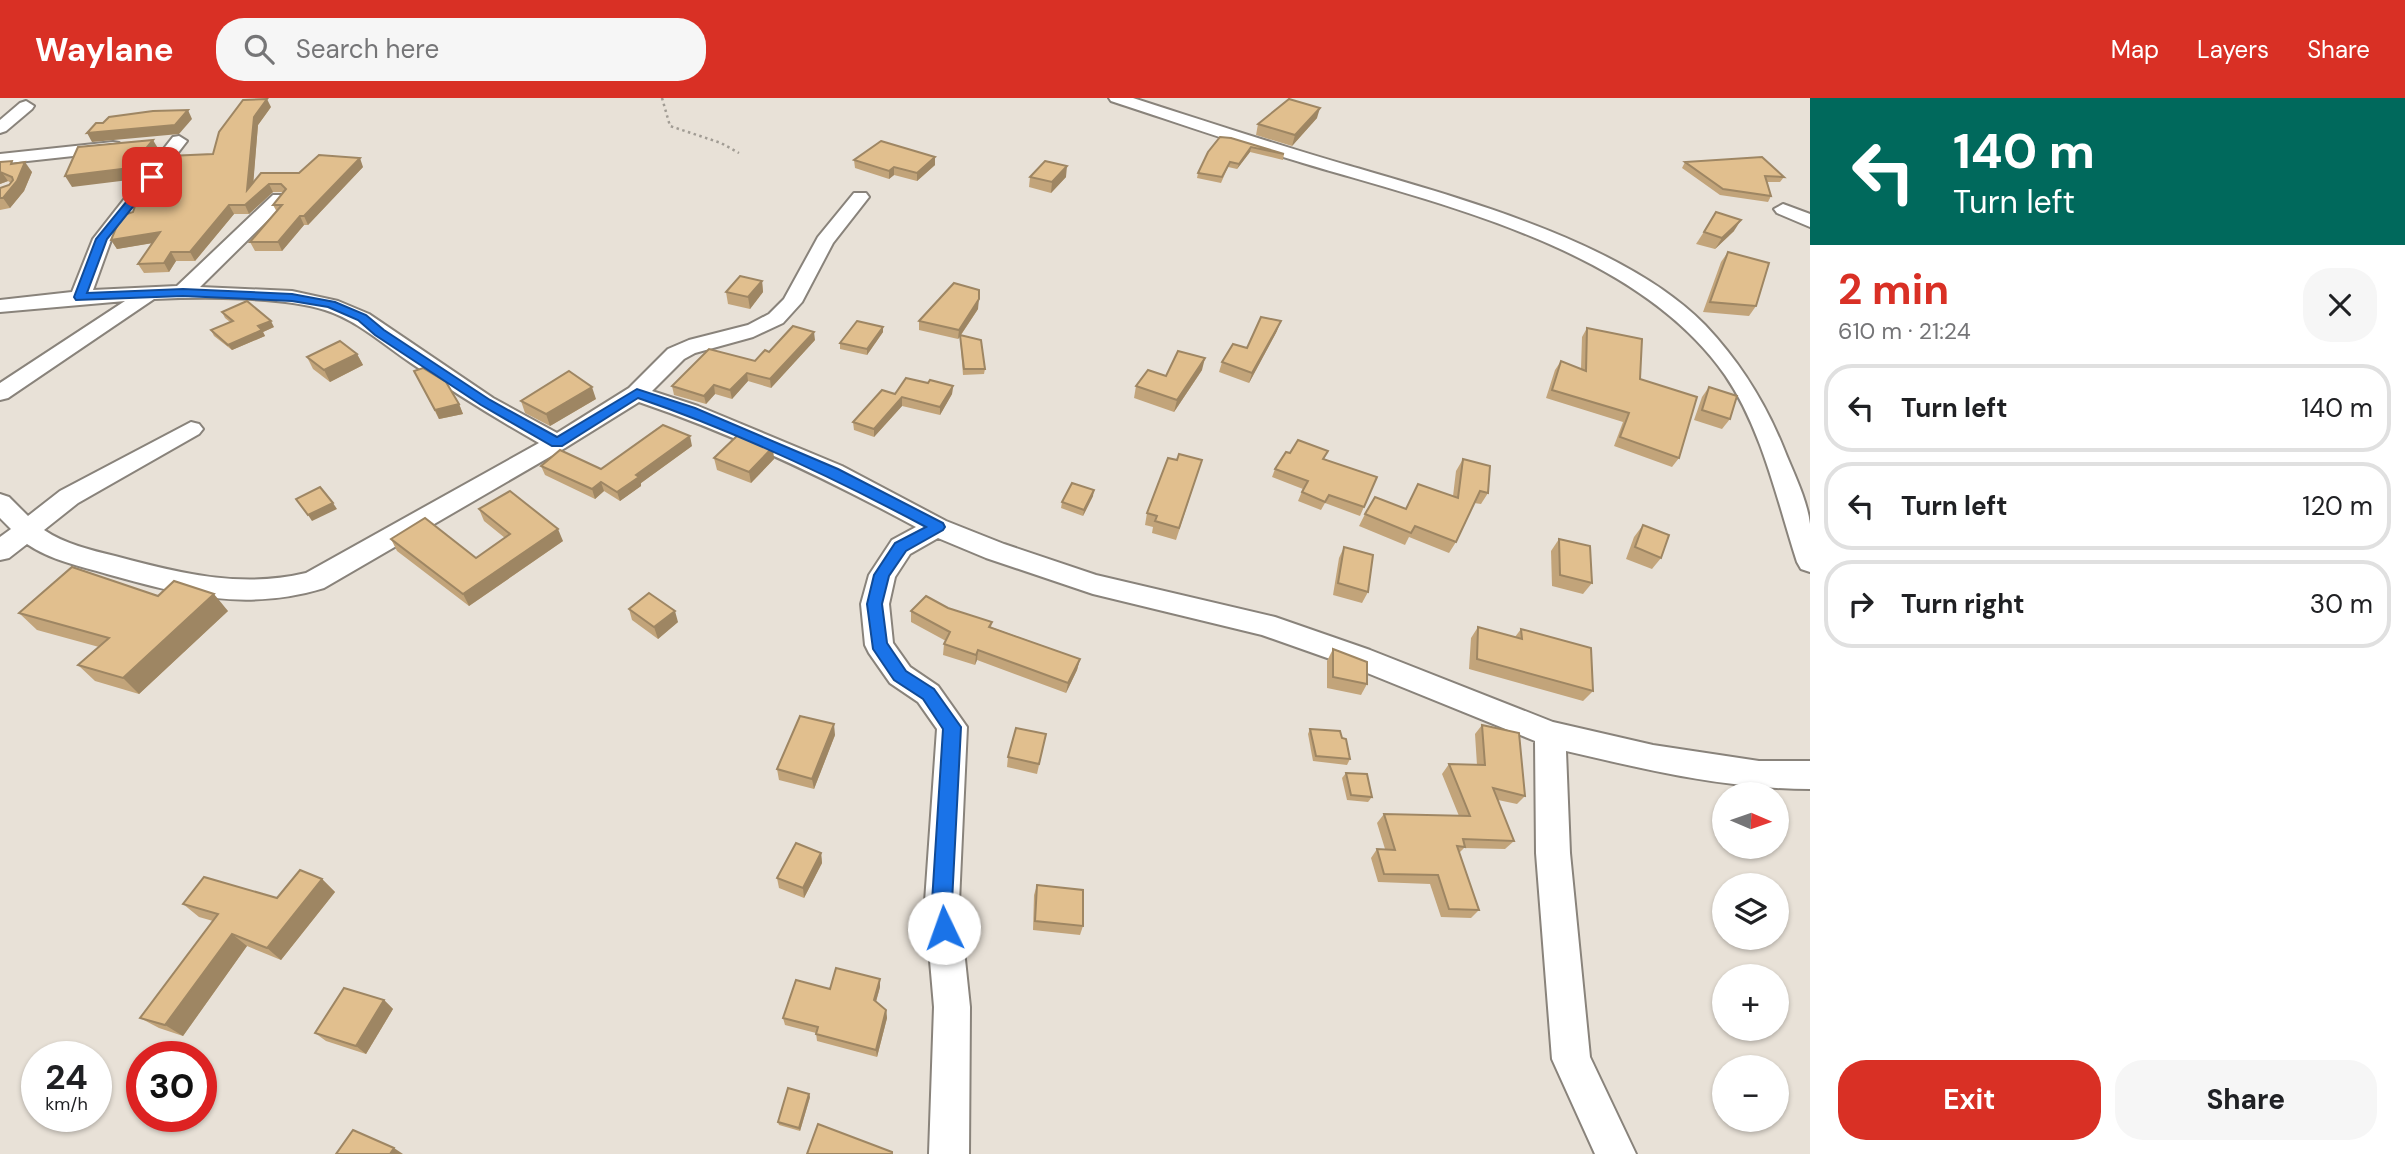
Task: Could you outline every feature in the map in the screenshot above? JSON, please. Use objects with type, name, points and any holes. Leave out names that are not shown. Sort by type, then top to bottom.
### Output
[{"type":"street","points":[[1117,98],[1503,220],[1612,268],[1649,290],[1704,335],[1732,369],[1748,396],[1779,470],[1810,562]]},
{"type":"street","points":[[0,128],[26,106]]},
{"type":"street","points":[[80,297],[102,239],[179,141],[156,143]]},
{"type":"street","points":[[0,159],[133,145]]},
{"type":"street","points":[[0,503],[25,529],[49,545],[179,584],[257,592],[286,590],[314,581],[557,443],[637,393],[676,354],[687,348],[765,325],[784,313],[798,295],[804,277],[822,245],[860,197]]},
{"type":"street","points":[[183,292],[279,198]]},
{"type":"street","points":[[1783,209],[1810,221]]},
{"type":"street","points":[[0,306],[80,297],[183,292],[292,297],[331,304],[352,312],[485,402],[557,443]]},
{"type":"street","points":[[0,393],[151,293]]},
{"type":"street","points":[[637,393],[690,411],[833,472],[937,527],[995,551],[1093,584],[1265,625],[1360,658],[1550,734],[1653,758],[1732,771],[1759,775],[1810,775]]},
{"type":"street","points":[[0,551],[69,497],[191,429]]},
{"type":"street","points":[[937,527],[901,547],[881,575],[875,604],[879,645],[900,675],[929,694],[952,727],[942,902],[952,1007],[948,1154]]},
{"type":"street","points":[[1550,734],[1553,853],[1571,1059],[1616,1154]]},
{"type":"path","points":[[662,98],[670,126],[721,143],[739,153]]},
{"type":"building","points":[[267,99],[254,117],[247,190],[261,173],[299,173],[319,155],[360,158],[304,216],[300,216],[278,242],[250,242],[282,205],[273,205],[286,189],[281,184],[269,184],[245,205],[229,205],[190,252],[171,252],[164,263],[138,264],[160,232],[111,240],[121,216],[133,212],[140,191],[168,156],[213,154],[219,132],[243,100]]},
{"type":"building","points":[[1289,99],[1320,108],[1295,135],[1258,124]]},
{"type":"building","points":[[188,110],[175,125],[87,133],[96,123],[103,123],[109,117]]},
{"type":"building","points":[[1220,137],[1284,154],[1251,147],[1239,164],[1230,162],[1222,177],[1198,173],[1208,152]]},
{"type":"building","points":[[153,140],[130,168],[65,176],[78,147]]},
{"type":"building","points":[[881,141],[935,157],[917,173],[894,167],[889,171],[854,160]]},
{"type":"building","points":[[1762,157],[1784,177],[1765,176],[1771,196],[1723,189],[1685,162]]},
{"type":"building","points":[[12,161],[11,164],[25,162],[17,181],[3,198],[0,198],[0,188],[9,185],[13,180],[0,172],[0,162]]},
{"type":"building","points":[[1045,161],[1067,166],[1052,182],[1030,177]]},
{"type":"building","points":[[1716,212],[1741,220],[1722,238],[1704,232]]},
{"type":"building","points":[[1728,252],[1769,263],[1756,306],[1710,302]]},
{"type":"building","points":[[740,276],[762,281],[748,297],[726,292]]},
{"type":"building","points":[[954,283],[979,290],[979,299],[959,330],[919,321]]},
{"type":"building","points":[[247,301],[271,321],[258,326],[262,330],[228,345],[211,330],[233,321],[222,312]]},
{"type":"building","points":[[1261,317],[1281,321],[1252,373],[1222,362],[1233,344],[1247,348]]},
{"type":"building","points":[[857,321],[883,327],[867,349],[840,343]]},
{"type":"building","points":[[793,326],[814,332],[770,379],[747,373],[730,390],[714,385],[704,396],[672,386],[709,349],[755,361],[765,350],[769,352]]},
{"type":"building","points":[[1587,328],[1642,339],[1640,379],[1697,397],[1679,458],[1620,437],[1629,413],[1552,390],[1561,361],[1586,371]]},
{"type":"building","points":[[960,335],[981,340],[985,369],[964,369]]},
{"type":"building","points":[[340,341],[357,354],[324,370],[307,357]]},
{"type":"building","points":[[1178,351],[1205,358],[1177,400],[1136,386],[1148,370],[1166,376]]},
{"type":"building","points":[[423,368],[446,382],[459,404],[435,410],[414,371]]},
{"type":"building","points":[[569,371],[592,387],[546,414],[521,401]]},
{"type":"building","points":[[906,378],[953,386],[940,407],[902,397],[874,429],[853,422],[882,390],[895,394]]},
{"type":"building","points":[[1709,387],[1737,396],[1730,419],[1702,410]]},
{"type":"building","points":[[663,425],[690,436],[617,492],[601,482],[592,489],[541,466],[560,450],[601,469]]},
{"type":"building","points":[[740,433],[773,447],[749,472],[714,458]]},
{"type":"building","points":[[1298,440],[1328,451],[1323,459],[1377,477],[1364,507],[1329,495],[1325,502],[1302,492],[1308,481],[1275,469]]},
{"type":"building","points":[[1179,454],[1202,460],[1179,528],[1155,521],[1157,516],[1147,513],[1168,458],[1177,460]]},
{"type":"building","points":[[1463,459],[1490,466],[1488,493],[1480,491],[1456,542],[1415,526],[1411,533],[1365,514],[1375,497],[1406,509],[1418,484],[1458,498]]},
{"type":"building","points":[[1072,483],[1094,490],[1084,510],[1062,502]]},
{"type":"building","points":[[320,487],[333,503],[308,515],[296,499]]},
{"type":"building","points":[[510,491],[558,529],[463,594],[391,539],[425,518],[476,558],[510,534],[479,509]]},
{"type":"building","points":[[1643,525],[1669,535],[1661,558],[1635,547]]},
{"type":"building","points":[[1559,539],[1590,546],[1592,583],[1560,575]]},
{"type":"building","points":[[1344,547],[1373,555],[1368,592],[1338,583]]},
{"type":"building","points":[[72,567],[158,596],[174,581],[214,594],[123,678],[78,665],[109,638],[19,613]]},
{"type":"building","points":[[649,593],[675,611],[654,627],[629,609]]},
{"type":"building","points":[[926,596],[948,608],[992,622],[989,627],[1080,659],[1068,683],[978,650],[976,655],[944,644],[950,632],[911,611]]},
{"type":"building","points":[[1478,627],[1522,639],[1521,629],[1591,648],[1593,691],[1477,659]]},
{"type":"building","points":[[1333,649],[1367,662],[1367,684],[1333,677]]},
{"type":"building","points":[[800,716],[834,724],[812,779],[777,769]]},
{"type":"building","points":[[1482,725],[1519,733],[1525,796],[1493,788],[1514,841],[1463,839],[1465,847],[1457,846],[1479,910],[1449,909],[1438,875],[1384,874],[1377,849],[1395,850],[1384,814],[1470,816],[1449,764],[1485,765]]},
{"type":"building","points":[[1016,728],[1046,734],[1039,764],[1008,757]]},
{"type":"building","points":[[1310,729],[1340,731],[1342,738],[1346,739],[1350,759],[1316,756]]},
{"type":"building","points":[[1346,773],[1367,774],[1372,797],[1351,795]]},
{"type":"building","points":[[796,843],[821,853],[803,888],[777,878]]},
{"type":"building","points":[[300,870],[322,879],[267,948],[232,934],[165,1025],[140,1018],[218,914],[183,904],[204,877],[277,898]]},
{"type":"building","points":[[1037,885],[1083,890],[1083,926],[1035,921]]},
{"type":"building","points":[[836,968],[880,979],[874,1000],[886,1010],[876,1050],[816,1034],[818,1027],[783,1018],[796,980],[830,989]]},
{"type":"building","points":[[344,988],[384,1000],[356,1046],[315,1033]]},
{"type":"building","points":[[788,1088],[809,1094],[799,1128],[778,1122]]},
{"type":"building","points":[[818,1124],[892,1152],[892,1154],[807,1154]]},
{"type":"building","points":[[353,1130],[394,1148],[390,1154],[336,1154]]},
{"type":"route","points":[[152,177],[102,239],[80,297],[183,292],[292,297],[331,304],[362,318],[485,402],[557,443],[637,393],[690,411],[833,472],[937,527],[901,547],[881,575],[875,604],[879,645],[900,675],[929,694],[952,727],[942,902],[944,928]]}]
